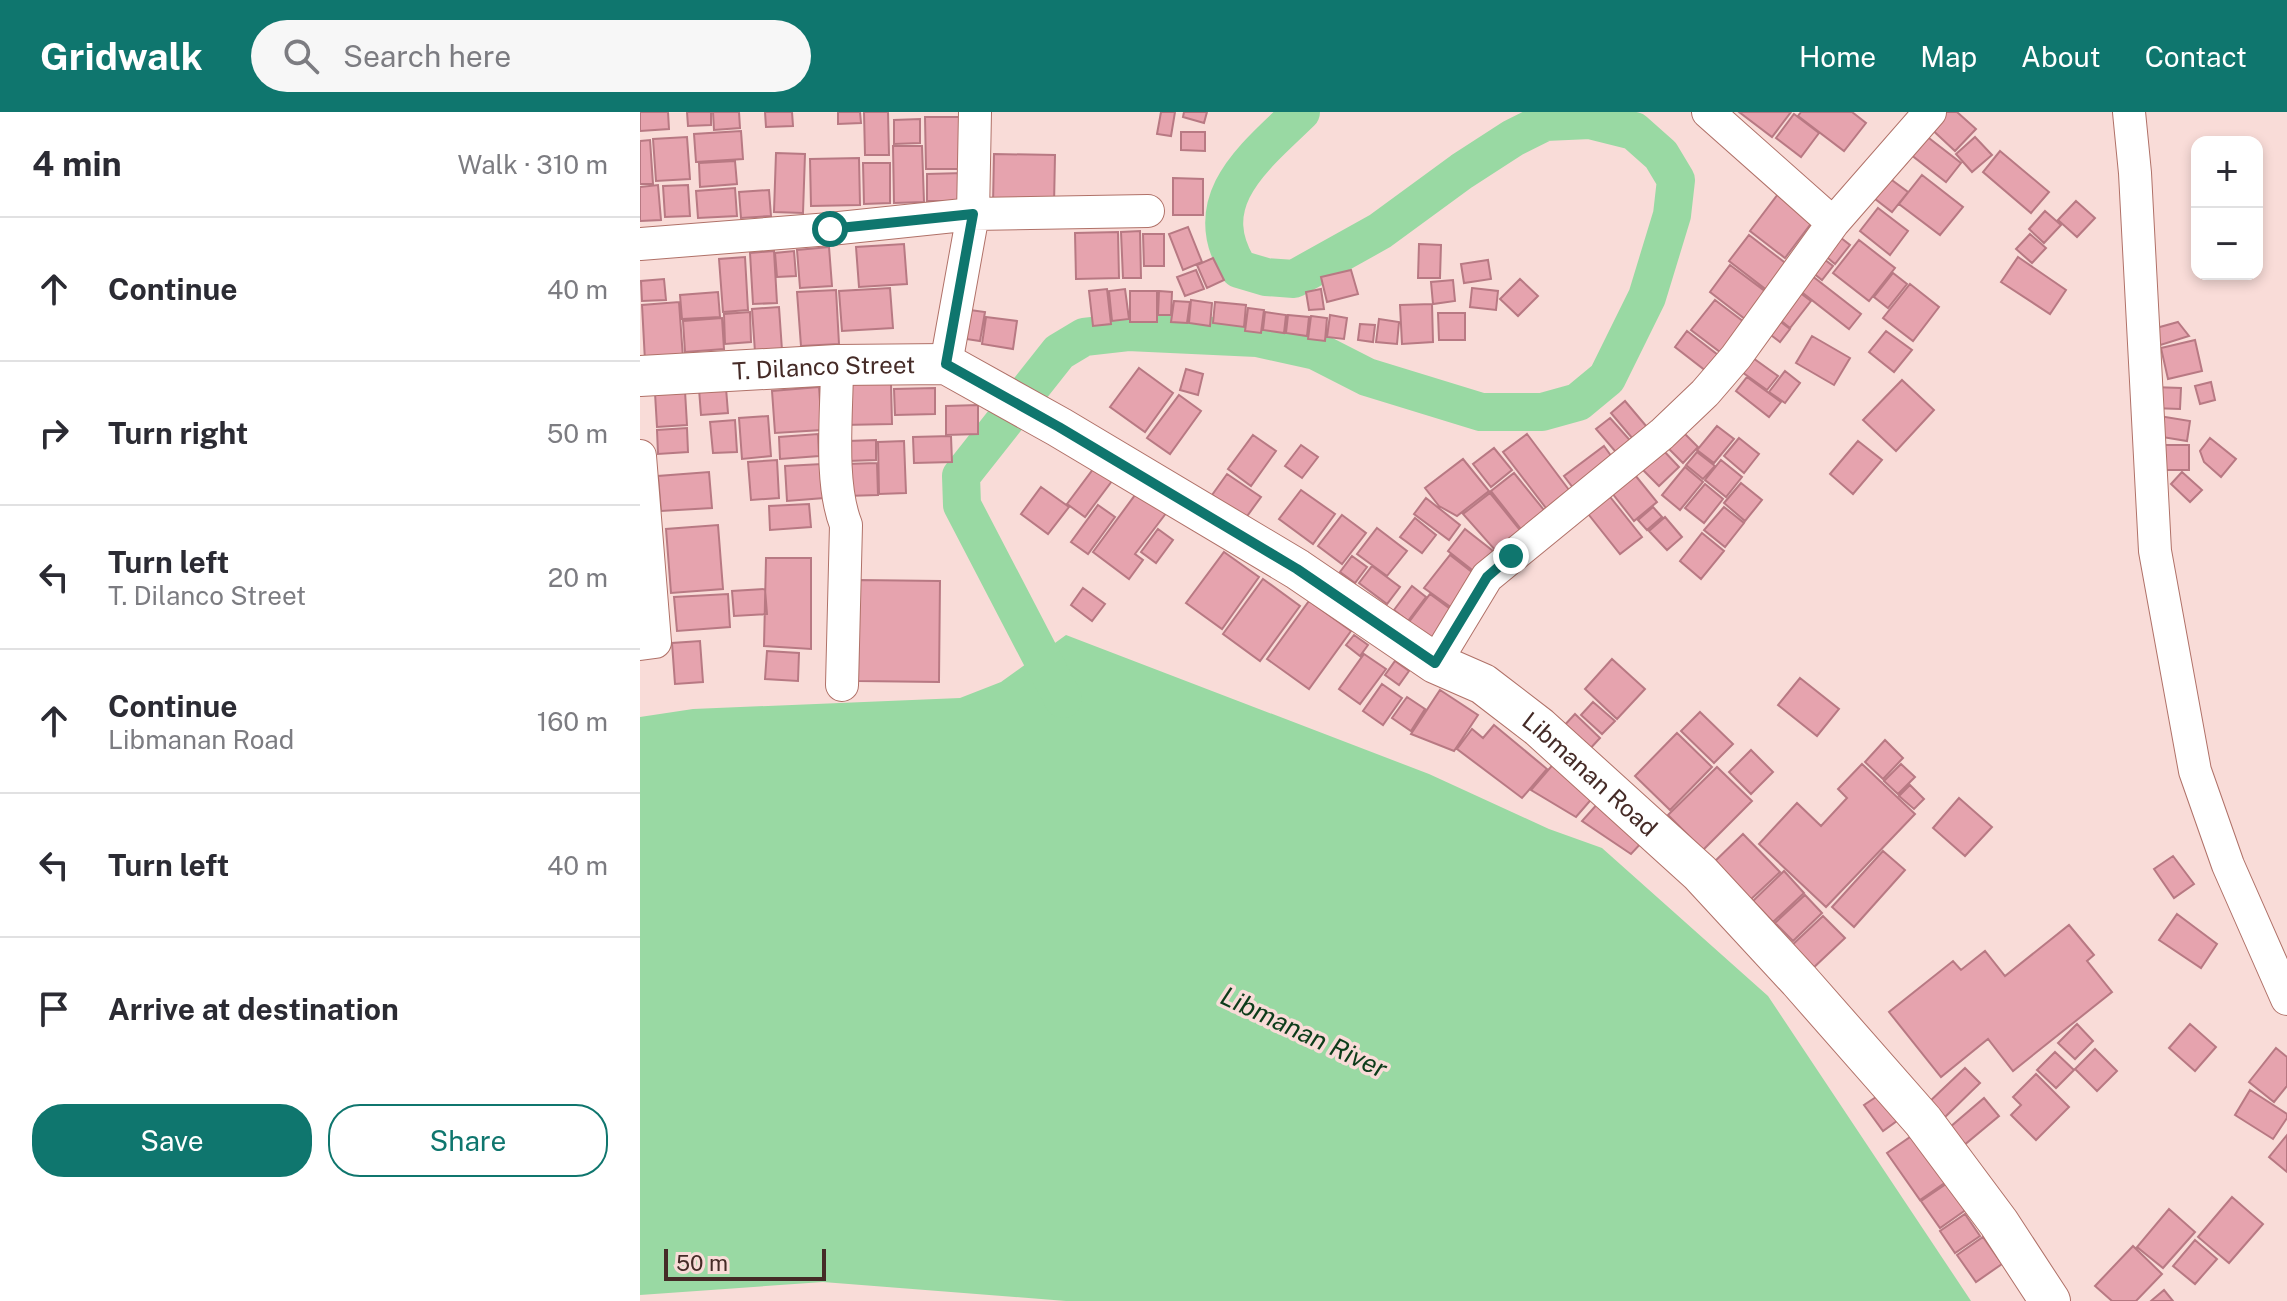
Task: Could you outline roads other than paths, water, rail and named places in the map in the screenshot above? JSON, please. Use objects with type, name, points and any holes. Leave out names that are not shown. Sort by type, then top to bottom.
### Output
[{"type":"main road","name":"T. Dilanco Street","points":[[640,376],[837,365],[946,364],[1000,395]]},
{"type":"main road","name":"Libmanan Road","points":[[1000,395],[1297,569],[1435,663],[1483,684],[1539,727],[1700,873],[1799,980],[1923,1121],[1999,1223],[2050,1301]]},
{"type":"street","points":[[946,364],[973,214],[975,112]]},
{"type":"street","points":[[1708,112],[1833,223]]},
{"type":"street","points":[[1435,663],[1487,577],[1662,434],[1705,393],[1736,357],[1833,223],[1930,112]]},
{"type":"street","points":[[2129,112],[2155,551],[2195,771],[2228,865],[2287,999]]},
{"type":"street","points":[[640,244],[973,214],[1148,211]]},
{"type":"street","points":[[837,365],[837,485],[847,538],[842,685]]},
{"type":"street","points":[[640,456],[648,643]]},
{"type":"water","name":"Libmanan River","points":[[1066,635],[1429,774],[1549,829],[1602,848],[1768,996],[1971,1301],[1066,1301],[823,1282],[640,1295],[640,717],[693,709],[960,698],[1001,682]]},
{"type":"waterway","points":[[1063,699],[962,505],[961,476],[1059,352],[1084,337],[1128,332],[1257,338],[1316,351],[1367,377],[1481,412],[1542,412],[1578,402],[1607,378],[1647,297],[1672,215],[1676,180],[1661,155],[1634,131],[1590,120],[1545,122],[1513,138],[1380,231],[1294,279],[1266,277],[1239,269],[1227,244],[1224,222],[1228,201],[1250,163],[1301,112]]}]
